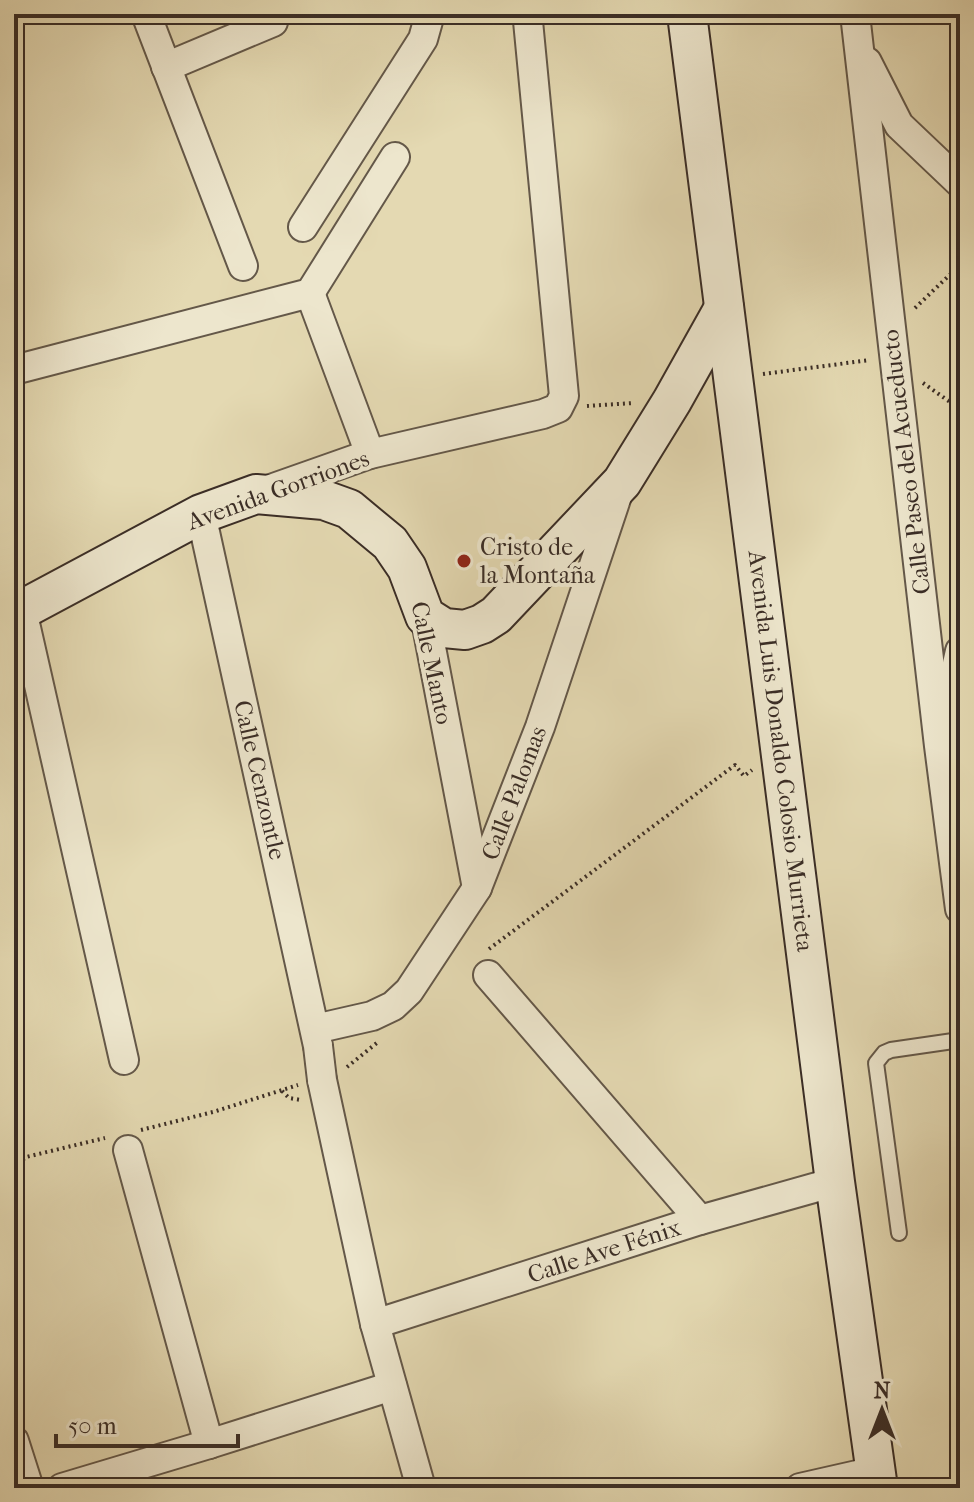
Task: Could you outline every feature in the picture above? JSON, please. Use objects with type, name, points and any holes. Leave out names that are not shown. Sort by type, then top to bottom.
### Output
[{"type":"street","points":[[146,14],[243,266]]},
{"type":"street","points":[[303,227],[423,39],[430,14]]},
{"type":"street","name":"Avenida Luis Donaldo Colosio Murrieta","points":[[687,14],[835,1182],[876,1480]]},
{"type":"street","name":"Calle Paseo del Acueducto","points":[[855,14],[892,340],[948,666],[939,746],[960,909]]},
{"type":"street","points":[[528,21],[564,396],[558,408]]},
{"type":"street","points":[[166,67],[273,22]]},
{"type":"street","points":[[859,47],[899,125],[960,183]]},
{"type":"street","points":[[14,370],[310,293],[395,157]]},
{"type":"street","points":[[310,293],[370,454]]},
{"type":"street","points":[[425,616],[444,628],[465,630],[496,615],[622,482],[724,308]]},
{"type":"street","name":"Avenida Gorriones","points":[[18,612],[201,514],[370,454],[558,408]]},
{"type":"street","name":"Calle Palomas","points":[[317,1038],[393,1006],[409,991],[477,888],[540,727],[622,482]]},
{"type":"street","name":"Calle Manto","points":[[256,494],[324,500],[349,509],[390,543],[407,568],[425,616],[477,888]]},
{"type":"street","name":"Calle Cenzontle","points":[[201,514],[326,1076],[375,1324],[421,1488]]},
{"type":"street","points":[[18,612],[124,1060]]},
{"type":"street","points":[[484,965],[700,1220]]},
{"type":"street","points":[[126,1139],[209,1444]]},
{"type":"street","name":"Calle Ave Fénix","points":[[375,1324],[700,1220],[835,1182]]},
{"type":"street","points":[[62,1488],[392,1386]]},
{"type":"street","points":[[14,1441],[29,1488]]},
{"type":"street","points":[[800,1488],[876,1480]]},
{"type":"lane","points":[[899,1233],[876,1063],[891,1050],[960,1040]]},
{"type":"path","points":[[734,378],[880,359],[909,314],[960,265]]},
{"type":"path","points":[[917,380],[960,409]]},
{"type":"path","points":[[558,408],[672,401]]},
{"type":"path","points":[[484,965],[735,765],[744,776],[780,750]]},
{"type":"path","points":[[14,1168],[26,1157],[126,1139],[326,1076],[387,1034]]},
{"type":"place","name":"Cristo de la Montaña","points":[[464,561]]}]
